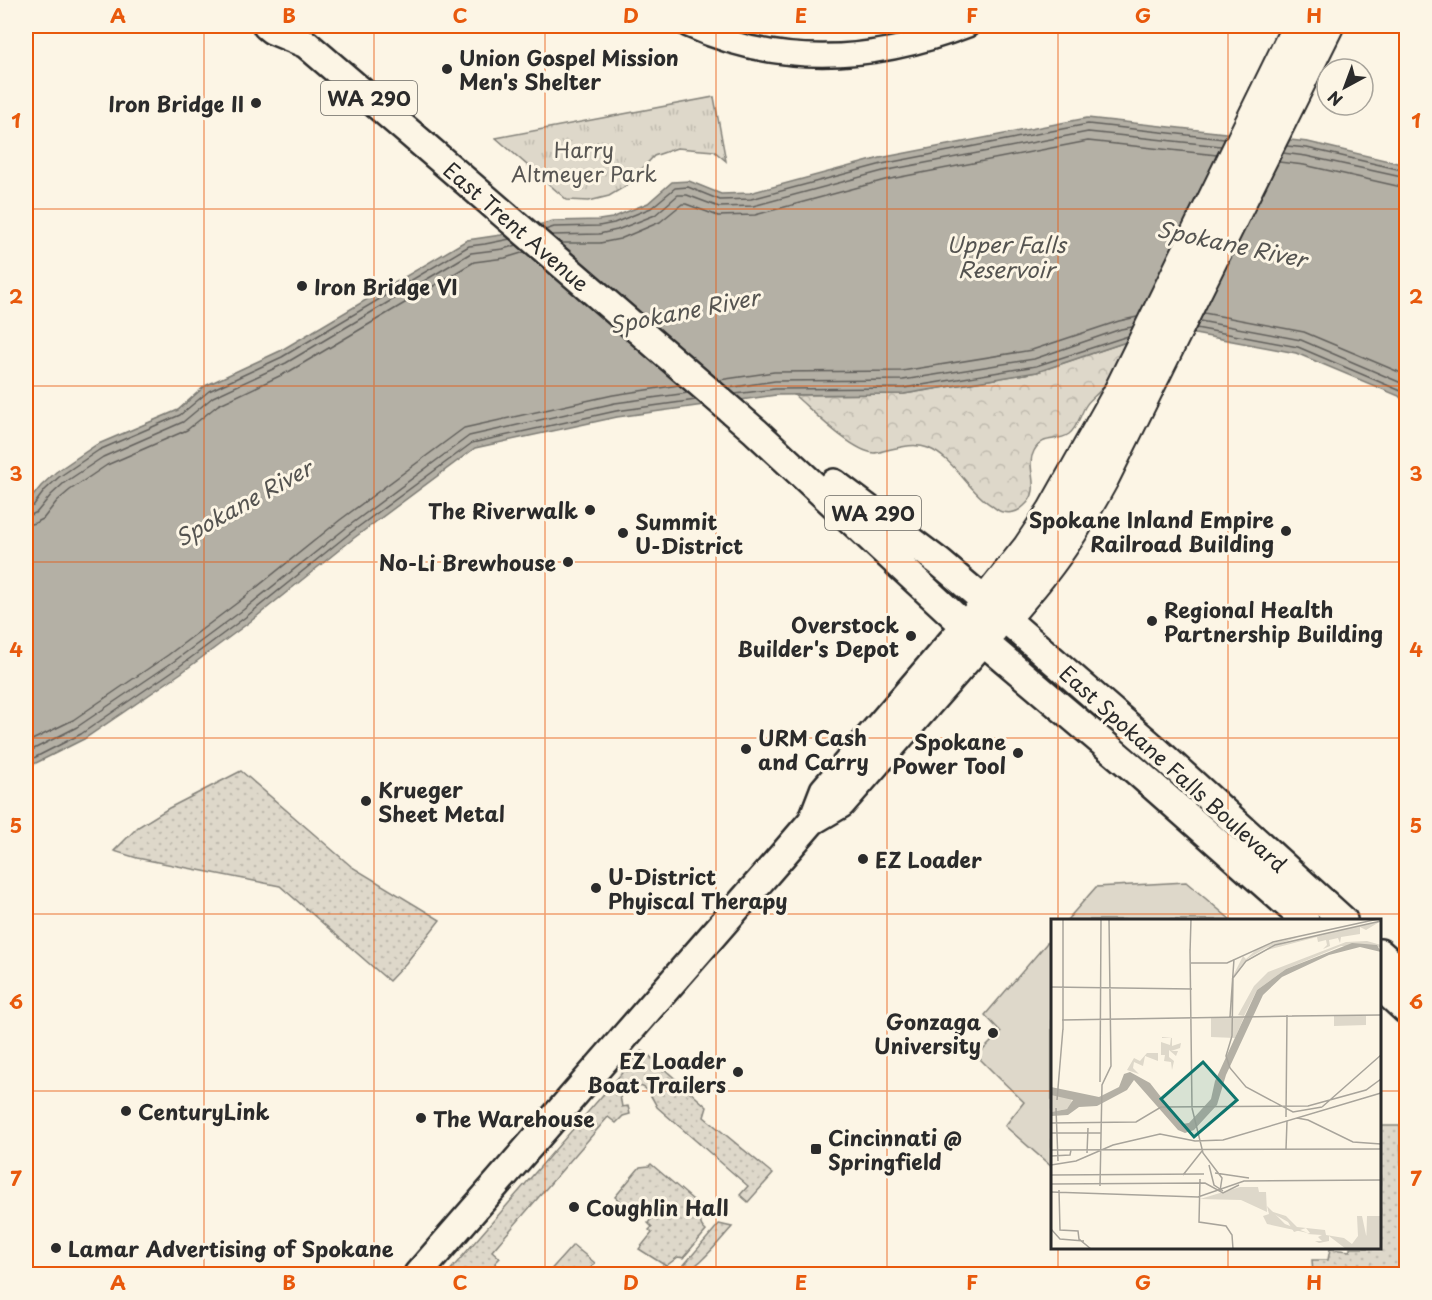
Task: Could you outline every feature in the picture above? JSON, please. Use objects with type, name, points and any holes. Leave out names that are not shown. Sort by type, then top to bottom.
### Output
[{"type":"highway","points":[[995,610],[1043,572],[1087,506],[1127,403],[1299,26]]},
{"type":"highway","points":[[1127,403],[1327,26]]},
{"type":"main road","name":"East Trent Avenue","points":[[267,26],[272,30],[300,35],[751,428],[974,634]]},
{"type":"main road","name":"East Trent Avenue","points":[[751,428],[832,482],[915,544],[995,610]]},
{"type":"main road","points":[[418,1275],[812,821],[824,790],[995,610]]},
{"type":"main road","name":"East Spokane Falls Boulevard","points":[[995,610],[1155,749],[1341,919]]},
{"type":"main road","name":"East Spokane Falls Boulevard","points":[[974,634],[1135,770],[1303,919]]},
{"type":"main road","points":[[1382,955],[1407,976]]},
{"type":"main road","points":[[1381,988],[1407,1010]]},
{"type":"street","points":[[687,26],[743,46],[788,54],[817,56],[892,48],[930,39],[968,26]]},
{"type":"green space","name":"Harry Altmeyer Park","points":[[714,97],[726,161],[714,151],[677,148],[654,156],[626,186],[609,196],[589,201],[567,200],[496,138]]},
{"type":"green space","points":[[1126,342],[1106,382],[1087,404],[1072,431],[1064,437],[1041,442],[1034,451],[1031,465],[1033,493],[1024,506],[1012,513],[1000,511],[983,499],[946,459],[928,448],[911,446],[875,453],[865,451],[843,438],[794,395],[904,394],[1037,372]]},
{"type":"green space","points":[[241,771],[352,867],[440,920],[389,981],[280,886],[137,858],[114,851],[138,827],[169,808]]},
{"type":"green space","points":[[1186,882],[1230,919],[1068,919],[1096,887]]},
{"type":"green space","points":[[1051,938],[1051,1166],[1005,1126],[1024,1102],[977,1056],[1001,1032],[985,1015]]},
{"type":"green space","points":[[641,1051],[645,1052],[707,1107],[704,1117],[773,1174],[748,1202],[740,1195],[748,1186],[657,1107],[646,1089],[639,1087],[619,1090],[622,1107],[628,1106],[630,1114],[623,1116],[616,1123],[608,1117],[492,1251],[500,1258],[493,1270],[471,1270],[471,1274],[447,1274]]},
{"type":"green space","points":[[1381,1126],[1400,1126],[1404,1274],[1313,1274],[1312,1260],[1328,1260],[1330,1249],[1350,1251],[1350,1249],[1381,1249]]},
{"type":"green space","points":[[651,1164],[706,1211],[701,1221],[706,1231],[683,1258],[678,1257],[666,1266],[639,1249],[652,1233],[649,1230],[652,1227],[648,1223],[653,1217],[649,1214],[651,1211],[645,1206],[634,1213],[615,1197],[640,1167]]},
{"type":"green space","points":[[719,1224],[732,1227],[691,1269],[676,1274]]},
{"type":"green space","points":[[573,1245],[595,1263],[589,1270],[594,1274],[547,1274]]},
{"type":"water","name":"Upper Falls Reservoir","points":[[1087,118],[1308,142],[1406,165],[1406,404],[1399,396],[1296,353],[1184,332],[1126,342],[1037,372],[904,394],[776,395],[617,417],[475,448],[354,538],[251,621],[181,673],[84,739],[26,768],[26,504],[56,472],[96,445],[178,410],[205,386],[280,351],[467,240],[501,235],[553,221],[612,218],[648,203],[672,182],[689,181],[721,194],[750,193],[880,158]]},
{"type":"place","name":"Union Gospel Mission Men's Shelter","points":[[447,69]]},
{"type":"place","name":"Iron Bridge II","points":[[256,103]]},
{"type":"place","name":"Iron Bridge VI","points":[[302,286]]},
{"type":"place","name":"The Riverwalk","points":[[590,510]]},
{"type":"place","name":"Spokane Inland Empire Railroad Building","points":[[1286,531]]},
{"type":"place","name":"Summit U-District","points":[[623,533]]},
{"type":"place","name":"No-Li Brewhouse","points":[[568,562]]},
{"type":"place","name":"Regional Health Partnership Building","points":[[1152,621]]},
{"type":"place","name":"Overstock Builder's Depot","points":[[911,636]]},
{"type":"place","name":"URM Cash and Carry","points":[[746,749]]},
{"type":"place","name":"Spokane Power Tool","points":[[1018,753]]},
{"type":"place","name":"Krueger Sheet Metal","points":[[366,801]]},
{"type":"place","name":"EZ Loader","points":[[863,859]]},
{"type":"place","name":"U-District Phyiscal Therapy","points":[[596,888]]},
{"type":"place","name":"Gonzaga University","points":[[993,1033]]},
{"type":"place","name":"EZ Loader Boat Trailers","points":[[738,1072]]},
{"type":"place","name":"CenturyLink","points":[[126,1111]]},
{"type":"place","name":"The Warehouse","points":[[421,1118]]},
{"type":"place","name":"Cincinnati @ Springfield","points":[[816,1149]]},
{"type":"place","name":"Coughlin Hall","points":[[574,1207]]},
{"type":"place","name":"Lamar Advertising of Spokane","points":[[56,1248]]},
{"type":"water label","name":"Spokane River","points":[[1232,243]]},
{"type":"water label","name":"Spokane River","points":[[684,310]]},
{"type":"water label","name":"Spokane River","points":[[243,502]]}]
